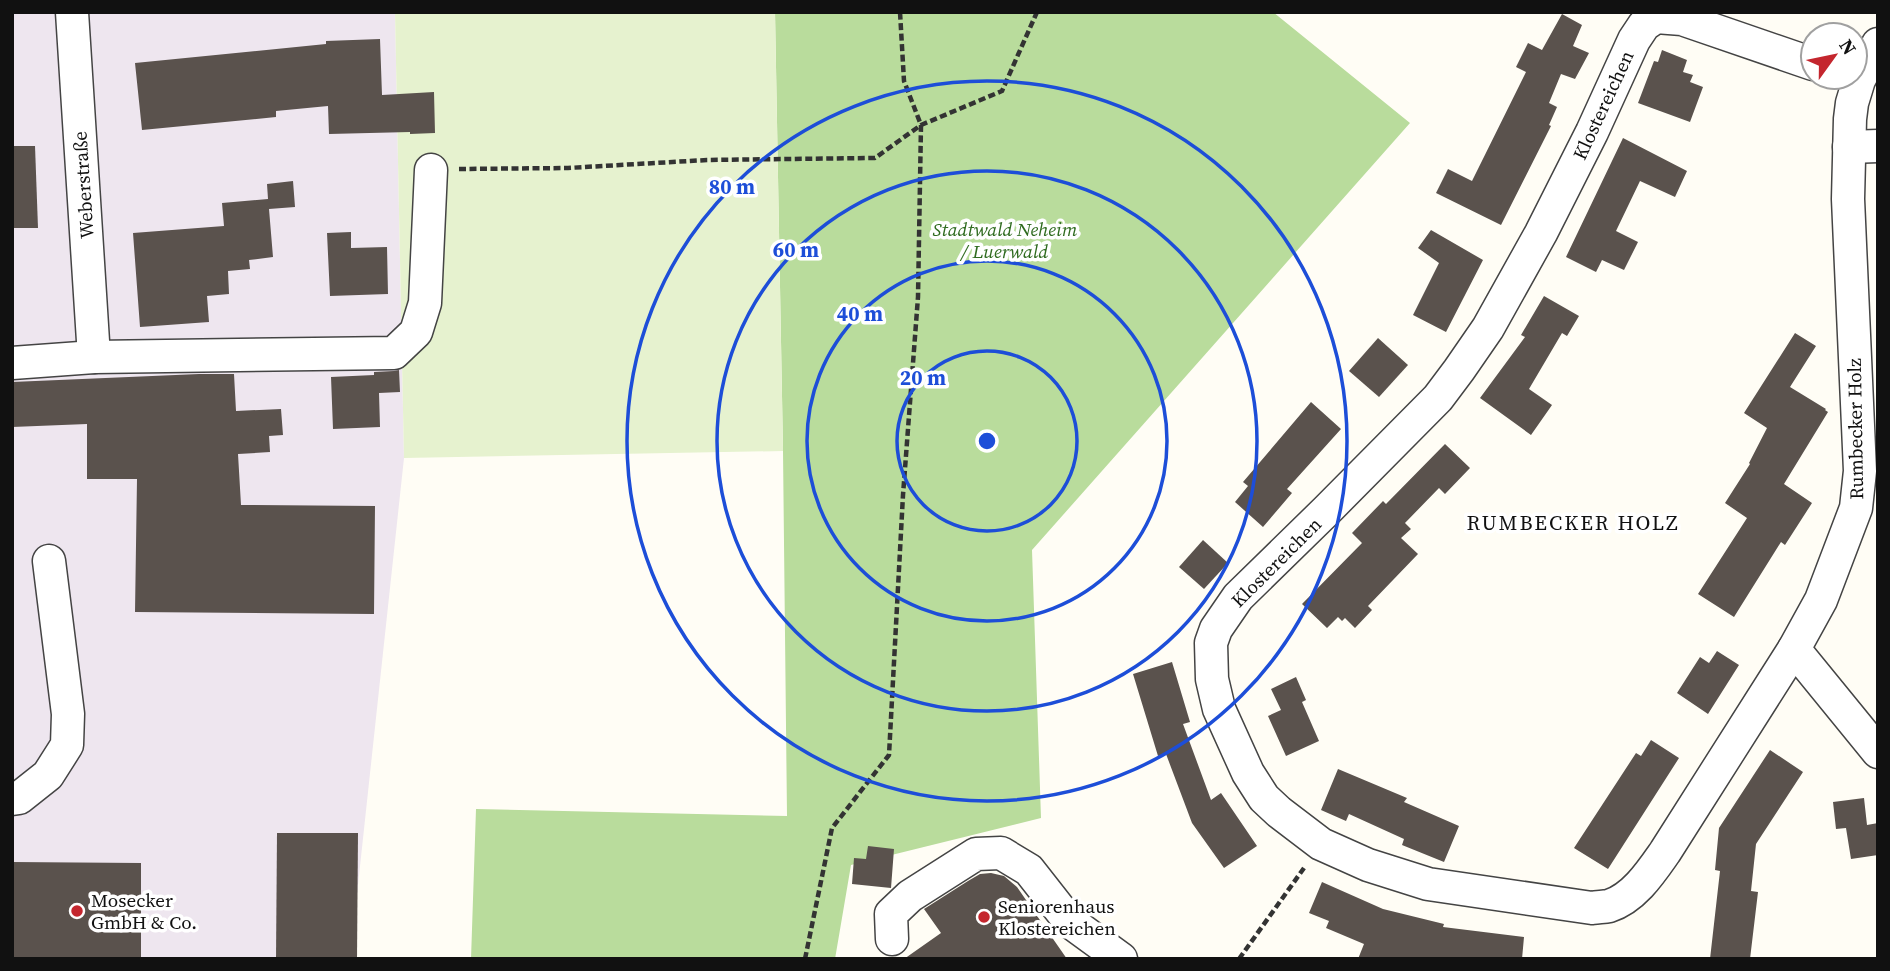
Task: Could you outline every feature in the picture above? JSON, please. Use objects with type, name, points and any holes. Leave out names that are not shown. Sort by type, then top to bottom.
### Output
[{"type":"street","name":"Weberstraße","points":[[72,12],[94,357]]},
{"type":"street","name":"Klostereichen","points":[[1794,649],[1647,876],[1630,894],[1608,906],[1592,908],[1428,884],[1368,864],[1321,844],[1279,812],[1264,797],[1248,773],[1219,709],[1212,679],[1211,643],[1216,629],[1238,597],[1438,398],[1460,370],[1488,328],[1592,132],[1633,40],[1632,18],[1682,19],[1799,59]]},
{"type":"street","name":"Rumbecker Holz","points":[[1794,649],[1821,600],[1853,517],[1859,493],[1848,199],[1863,146],[1852,103],[1853,91]]},
{"type":"street","points":[[12,363],[94,357],[394,353],[416,331],[425,303],[431,170]]},
{"type":"street","points":[[12,799],[19,798],[48,775],[68,745],[68,714],[49,561]]},
{"type":"street","points":[[1794,649],[1878,752]]},
{"type":"street","points":[[892,939],[891,914],[910,896],[975,854],[1001,853],[1029,870],[1069,921],[1121,959]]},
{"type":"path","points":[[805,959],[832,828],[889,755],[903,495],[918,297],[921,125],[904,81],[900,12]]},
{"type":"path","points":[[431,170],[568,168],[707,160],[875,158],[921,125],[1002,91],[1037,12]]},
{"type":"path","points":[[1239,959],[1321,844]]},
{"type":"shaded area","points":[[12,12],[395,12],[404,458],[350,959],[12,959]]},
{"type":"green space","points":[[395,12],[775,12],[783,451],[404,458]]},
{"type":"green space","name":"Stadtwald Neheim / Luerwald","points":[[775,12],[1273,12],[1410,123],[1032,550],[1041,818],[851,865],[835,959],[471,959],[476,809],[787,816]]},
{"type":"building","points":[[1562,14],[1582,25],[1573,46],[1589,53],[1575,79],[1561,74],[1549,103],[1557,107],[1549,125],[1551,126],[1501,225],[1436,193],[1448,169],[1472,181],[1526,72],[1516,67],[1528,43],[1542,50]]},
{"type":"building","points":[[380,39],[382,95],[434,92],[435,133],[329,134],[328,106],[276,111],[276,117],[142,130],[135,63],[326,44],[326,41]]},
{"type":"building","points":[[1662,50],[1687,60],[1683,72],[1693,75],[1690,82],[1703,87],[1690,122],[1638,103],[1654,61],[1658,62]]},
{"type":"building","points":[[1623,138],[1687,171],[1675,197],[1640,181],[1616,231],[1638,242],[1624,270],[1602,260],[1596,272],[1566,257]]},
{"type":"building","points":[[12,146],[35,146],[38,228],[12,228]]},
{"type":"building","points":[[293,181],[295,207],[269,209],[273,257],[249,260],[250,269],[228,271],[229,294],[207,296],[209,322],[140,327],[133,233],[224,226],[222,203],[268,199],[267,184]]},
{"type":"building","points":[[1431,230],[1483,260],[1446,332],[1413,315],[1439,263],[1418,248]]},
{"type":"building","points":[[351,232],[351,248],[387,247],[388,294],[330,296],[327,233]]},
{"type":"building","points":[[1544,296],[1579,316],[1567,336],[1562,333],[1529,389],[1552,405],[1531,435],[1480,398],[1525,337],[1521,335]]},
{"type":"building","points":[[1795,333],[1816,346],[1790,387],[1828,412],[1784,484],[1812,503],[1785,545],[1781,542],[1734,617],[1698,594],[1747,518],[1725,503],[1750,464],[1767,428],[1744,413]]},
{"type":"building","points":[[1378,338],[1408,365],[1379,397],[1349,371]]},
{"type":"building","points":[[399,370],[400,392],[379,393],[380,427],[333,429],[331,377],[374,375],[374,372]]},
{"type":"building","points":[[234,374],[236,411],[281,409],[283,435],[269,436],[270,452],[238,454],[241,505],[375,506],[374,614],[135,612],[137,479],[87,479],[87,424],[12,427],[12,382]]},
{"type":"building","points":[[1311,402],[1341,429],[1287,489],[1292,493],[1263,527],[1235,502],[1248,486],[1243,482]]},
{"type":"building","points":[[1445,444],[1470,468],[1445,494],[1439,488],[1405,523],[1411,529],[1401,538],[1418,554],[1368,606],[1372,610],[1355,628],[1345,618],[1342,621],[1338,617],[1327,628],[1302,604],[1362,543],[1352,533],[1383,501],[1386,504]]},
{"type":"building","points":[[1203,540],[1228,563],[1204,589],[1179,567]]},
{"type":"building","points":[[1717,651],[1739,665],[1708,714],[1677,693],[1700,657],[1709,663]]},
{"type":"building","points":[[1172,662],[1190,722],[1183,724],[1211,800],[1221,793],[1257,846],[1224,868],[1192,823],[1166,754],[1158,756],[1133,674]]},
{"type":"building","points":[[1296,677],[1306,700],[1302,702],[1319,741],[1286,756],[1268,716],[1281,710],[1271,689]]},
{"type":"building","points":[[1651,740],[1679,758],[1608,869],[1574,848],[1636,753],[1641,756]]},
{"type":"building","points":[[1770,750],[1803,772],[1756,844],[1751,891],[1758,892],[1750,959],[1710,959],[1720,871],[1715,870],[1719,828]]},
{"type":"building","points":[[1338,769],[1407,798],[1404,802],[1459,826],[1444,862],[1402,845],[1404,839],[1349,814],[1346,821],[1321,810]]},
{"type":"building","points":[[1864,798],[1867,825],[1878,823],[1878,855],[1851,859],[1846,828],[1836,829],[1833,802]]},
{"type":"building","points":[[277,833],[358,833],[357,959],[276,959]]},
{"type":"building","points":[[868,846],[894,849],[891,888],[852,884],[854,858],[866,859]]},
{"type":"building","name":"Mosecker GmbH & Co.","points":[[12,862],[141,863],[141,959],[12,959]]},
{"type":"building","name":"Seniorenhaus Klostereichen","points":[[980,874],[1004,876],[1017,887],[1067,959],[904,959],[941,933],[924,909]]},
{"type":"building","points":[[1322,882],[1383,909],[1444,924],[1443,927],[1524,937],[1522,959],[1358,959],[1364,944],[1326,928],[1329,921],[1309,913]]},
{"type":"place","name":"Mosecker GmbH & Co.","points":[[77,911]]},
{"type":"place","name":"Seniorenhaus Klostereichen","points":[[984,917]]},
{"type":"district","name":"RUMBECKER HOLZ","points":[[1573,522]]}]
